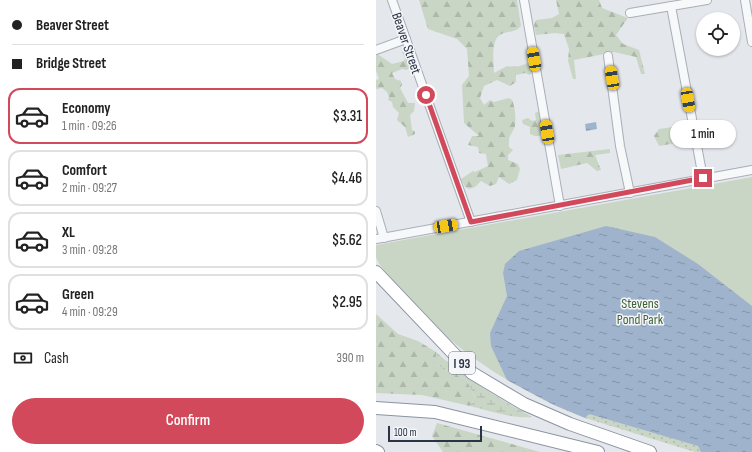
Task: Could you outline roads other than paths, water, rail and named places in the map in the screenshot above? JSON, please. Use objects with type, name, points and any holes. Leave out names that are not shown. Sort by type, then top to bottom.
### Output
[{"type":"highway","name":"I 93","points":[[376,272],[472,373],[524,404],[570,424],[650,452]]},
{"type":"highway","points":[[376,408],[435,412],[598,452]]},
{"type":"street","name":"Beaver Street","points":[[392,0],[471,222]]},
{"type":"street","points":[[524,0],[560,206]]},
{"type":"street","points":[[630,13],[707,0]]},
{"type":"street","points":[[745,0],[752,42]]},
{"type":"street","points":[[671,6],[703,178]]},
{"type":"street","points":[[376,50],[406,39]]},
{"type":"street","points":[[608,56],[620,146],[630,193]]},
{"type":"street","points":[[376,211],[380,238],[752,170]]},
{"type":"water","points":[[596,122],[597,129],[586,131],[585,124]]},
{"type":"water","name":"Stevens Pond Park","points":[[606,226],[655,237],[698,264],[752,306],[752,452],[701,452],[698,446],[589,414],[585,418],[554,405],[507,380],[491,346],[490,333],[507,296],[503,273],[505,264],[519,251]]}]
